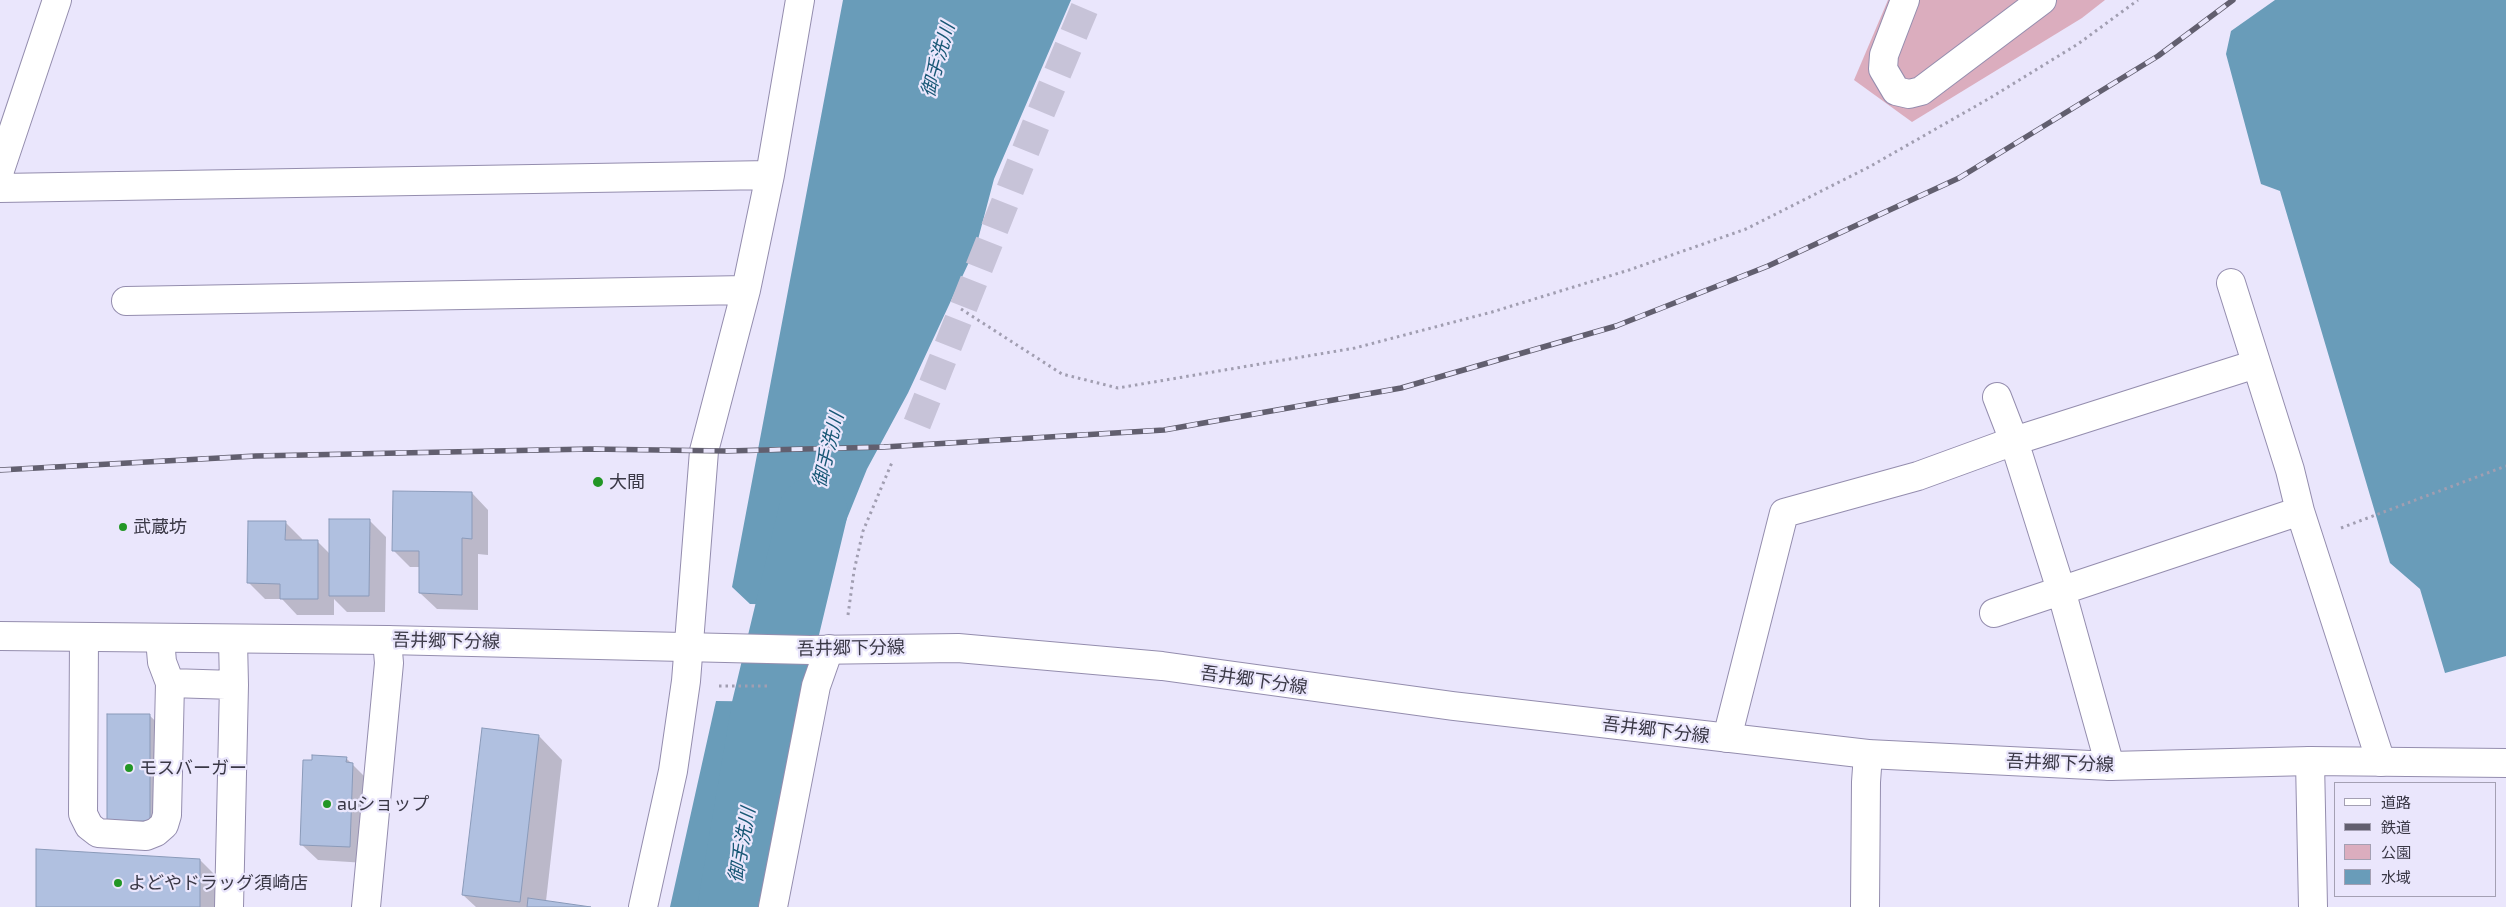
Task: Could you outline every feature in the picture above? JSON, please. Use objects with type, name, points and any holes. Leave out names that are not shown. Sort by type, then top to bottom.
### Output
[{"type":"street","points":[[0,170],[57,0]]},
{"type":"street","points":[[643,907],[700,647],[704,451],[746,290],[770,175],[800,0]]},
{"type":"street","points":[[1905,0],[1884,55],[1883,69],[1896,91],[1908,94],[1921,91],[2042,0]]},
{"type":"street","points":[[0,188],[770,175]]},
{"type":"street","points":[[2231,283],[2290,470],[2300,511],[2382,762]]},
{"type":"street","points":[[126,301],[746,290]]},
{"type":"street","points":[[1727,738],[1784,513],[1918,476],[2014,441],[2256,364]]},
{"type":"street","points":[[1997,397],[2014,441],[2061,590],[2110,766]]},
{"type":"street","points":[[1994,613],[2300,511]]},
{"type":"street","name":"吾井郷下分線","points":[[0,636],[233,640],[387,640],[819,649],[958,648],[1162,666],[1453,706],[1868,754],[2110,766],[2310,761],[2506,763]]},
{"type":"street","points":[[84,637],[84,814],[89,826],[98,834],[146,836],[156,832],[164,825],[167,815],[170,683],[162,662],[160,638]]},
{"type":"street","points":[[229,907],[234,685],[233,640]]},
{"type":"street","points":[[366,907],[389,664],[387,640]]},
{"type":"street","points":[[773,907],[816,686],[819,649]]},
{"type":"street","points":[[170,683],[234,685]]},
{"type":"street","points":[[1865,907],[1868,754]]},
{"type":"street","points":[[2310,761],[2313,907]]},
{"type":"path","points":[[961,309],[1062,374],[1118,388],[1221,372],[1373,343],[1501,309],[1629,270],[1746,229],[1869,167],[1990,98],[2078,44],[2138,0]]},
{"type":"path","points":[[848,616],[854,571],[863,531],[893,460]]},
{"type":"path","points":[[2335,530],[2506,466]]},
{"type":"path","points":[[716,686],[773,686]]},
{"type":"green space","points":[[1888,0],[2105,0],[2082,18],[1912,122],[1854,80]]},
{"type":"water","points":[[843,0],[1071,0],[994,179],[976,247],[908,393],[867,469],[812,605],[750,604],[732,587]]},
{"type":"water","points":[[2275,0],[2506,0],[2506,656],[2445,673],[2420,589],[2390,563],[2280,191],[2261,184],[2226,54],[2231,31]]},
{"type":"water","points":[[716,701],[793,702],[749,907],[670,907]]},
{"type":"building","points":[[393,491],[472,492],[472,539],[462,538],[462,595],[419,593],[419,551],[392,551]]},
{"type":"building","points":[[329,519],[370,519],[369,596],[329,596]]},
{"type":"building","points":[[248,521],[286,521],[285,540],[318,540],[318,599],[280,599],[280,584],[247,583]]},
{"type":"building","name":"モスバーガー","points":[[107,714],[150,714],[150,821],[107,821]]},
{"type":"building","points":[[482,728],[539,735],[520,902],[462,895]]},
{"type":"building","name":"auショップ","points":[[312,755],[347,757],[346,762],[353,763],[350,847],[300,845],[303,760],[312,760]]},
{"type":"building","name":"よどやドラッグ須崎店","points":[[36,849],[200,859],[200,907],[36,907]]},
{"type":"building","points":[[528,898],[591,907],[527,907]]},
{"type":"waterway","name":"御手洗川","points":[[732,907],[766,708],[813,512]]},
{"type":"tunnel","points":[[917,424],[1037,122],[1088,0]]},
{"type":"railway","points":[[0,470],[256,456],[590,449],[726,451],[884,447],[1164,430],[1401,388],[1616,326],[1768,266],[1959,178],[2158,56],[2233,0]]},
{"type":"place","name":"大間","points":[[598,482]]},
{"type":"place","name":"武蔵坊","points":[[123,527]]},
{"type":"place","name":"モスバーガー","points":[[129,768]]},
{"type":"place","name":"auショップ","points":[[327,804]]},
{"type":"place","name":"よどやドラッグ須崎店","points":[[118,883]]}]
